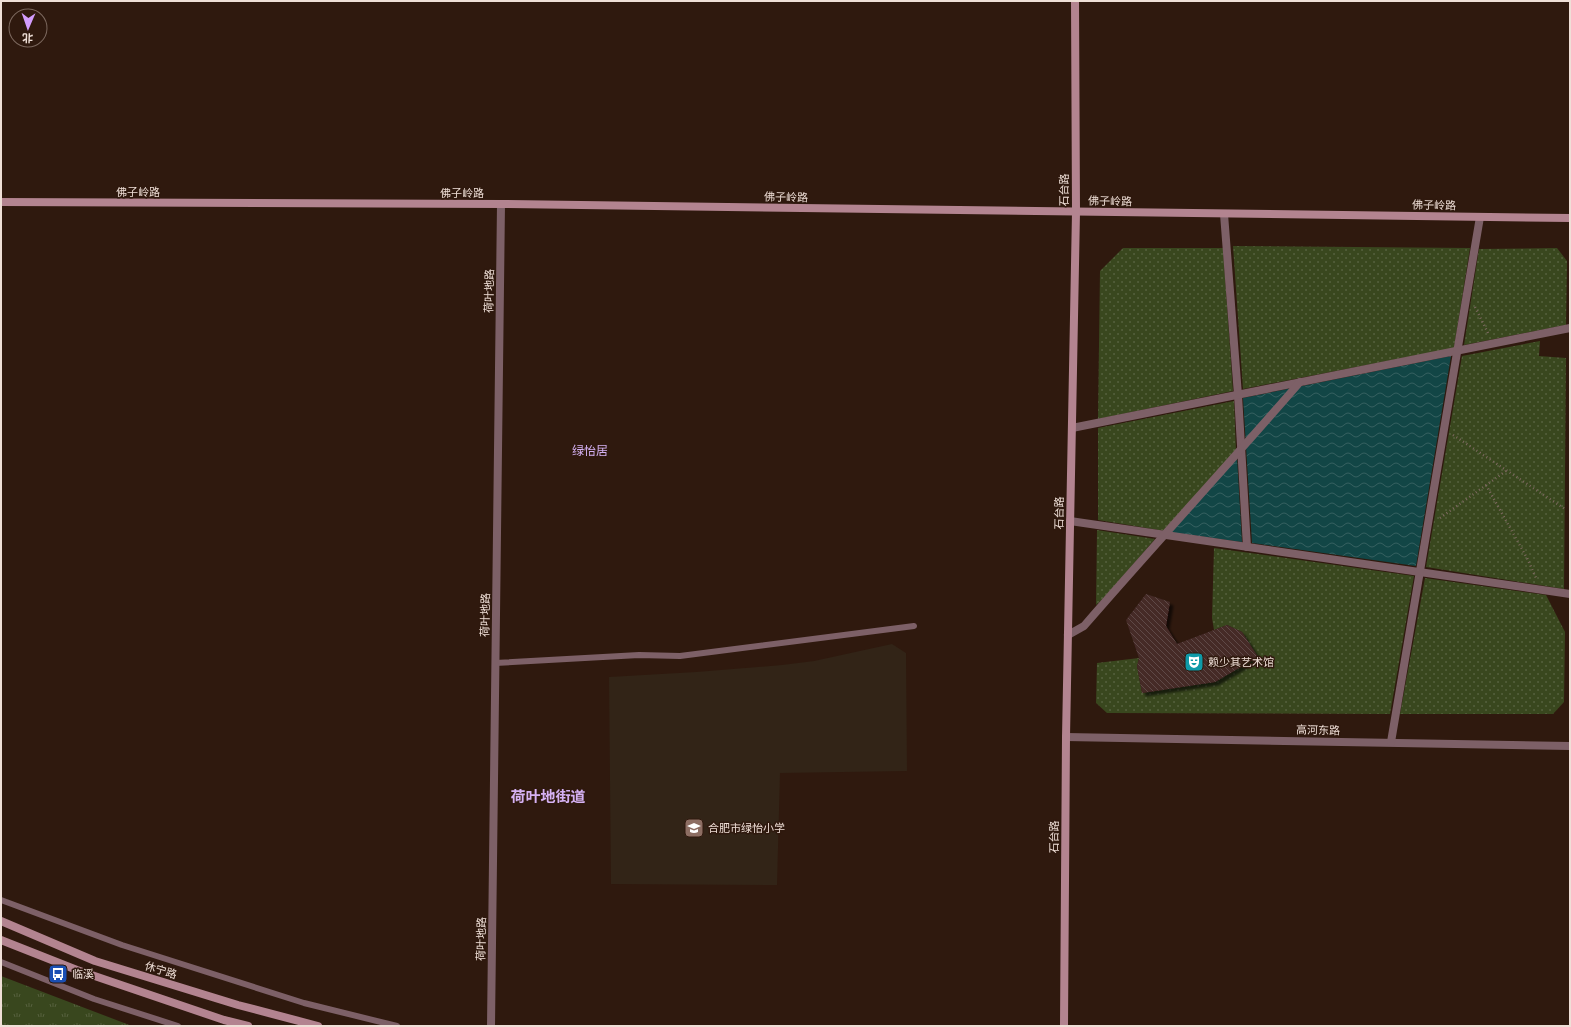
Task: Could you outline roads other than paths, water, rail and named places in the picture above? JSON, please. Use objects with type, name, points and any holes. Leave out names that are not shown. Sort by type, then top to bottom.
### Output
[{"type":"street","name":"石台路","points":[[1064,1026],[1066,737],[1076,212],[1075,1]]},
{"type":"street","name":"佛子岭路","points":[[1,202],[501,204],[1570,218]]},
{"type":"street","name":"荷叶地路","points":[[491,1026],[501,204]]},
{"type":"street","points":[[1224,214],[1238,395],[1247,546]]},
{"type":"street","points":[[1391,742],[1480,217]]},
{"type":"street","points":[[1072,428],[1570,328]]},
{"type":"street","points":[[1068,635],[1084,626],[1300,382]]},
{"type":"street","points":[[1070,521],[1570,594]]},
{"type":"street","name":"高河东路","points":[[1066,737],[1570,746]]},
{"type":"street","name":"休宁路","points":[[1,921],[95,961],[238,1005],[318,1026]]},
{"type":"street","points":[[1,940],[77,970],[248,1026]]},
{"type":"lane","points":[[495,663],[639,655],[680,656],[914,626]]},
{"type":"lane","points":[[1,900],[122,945],[304,1003],[397,1026]]},
{"type":"lane","points":[[1,962],[94,1000],[178,1026]]},
{"type":"water","points":[[1451,356],[1416,566],[1252,543],[1243,398]]},
{"type":"water","points":[[1237,457],[1242,542],[1169,532]]},
{"type":"place","name":"赖少其艺术馆","points":[[1194,662]]},
{"type":"place","name":"合肥市绿怡小学","points":[[694,828]]},
{"type":"place","name":"临溪","points":[[58,974]]},
{"type":"district","name":"绿怡居","points":[[590,451]]},
{"type":"district","name":"荷叶地街道","points":[[548,797]]}]
